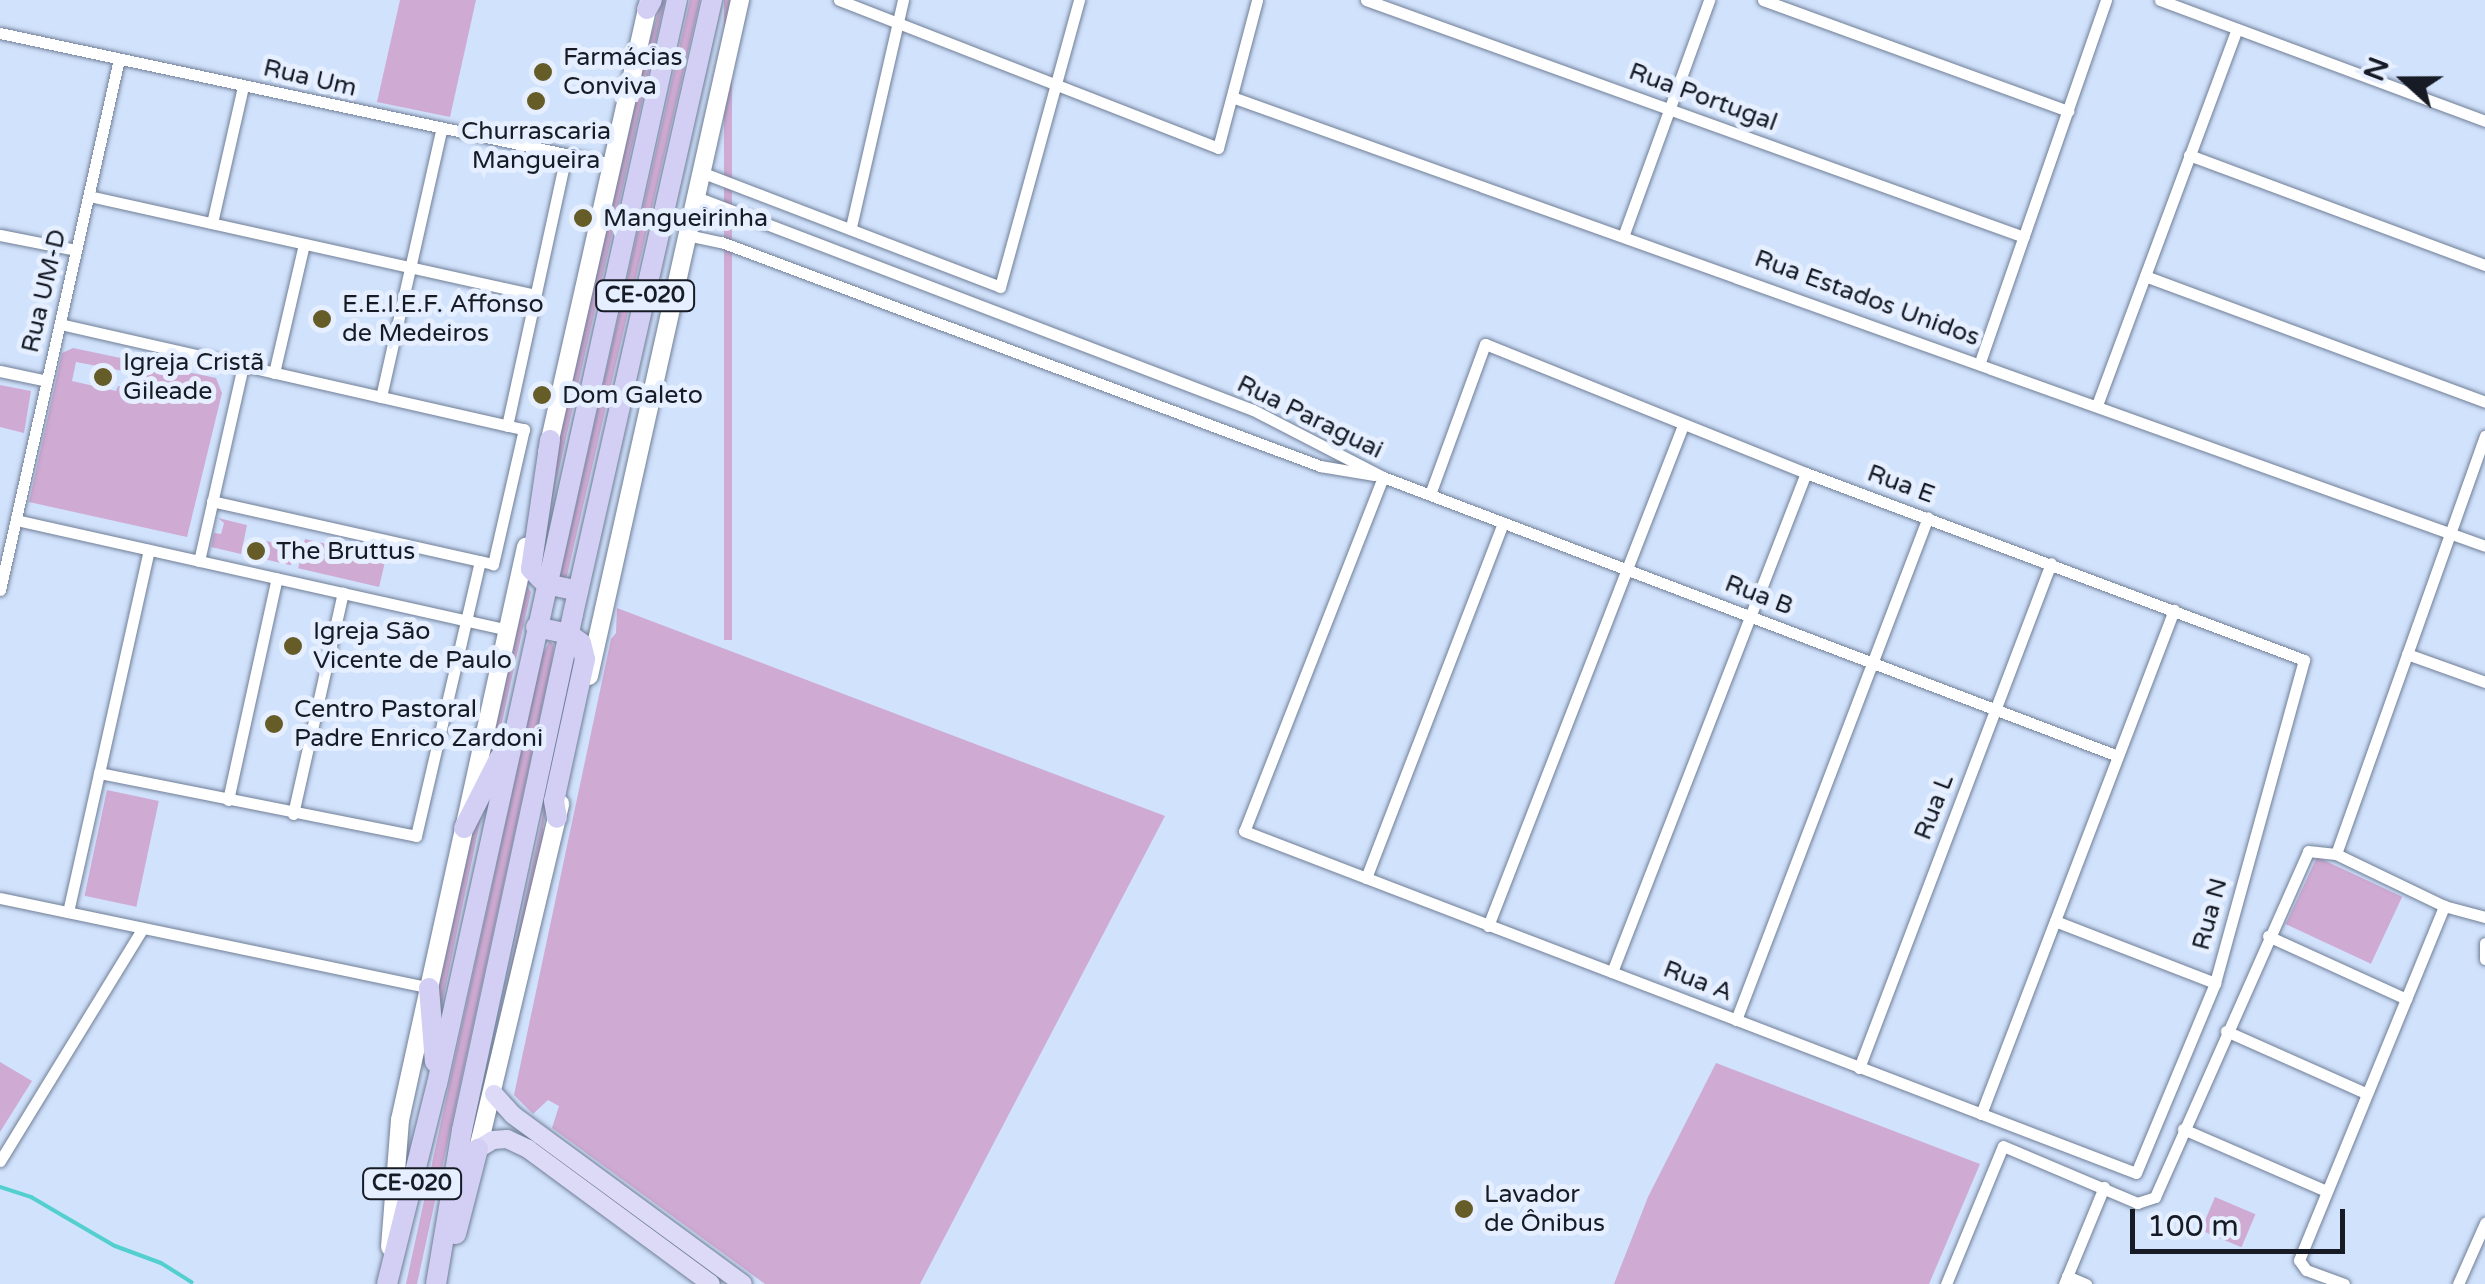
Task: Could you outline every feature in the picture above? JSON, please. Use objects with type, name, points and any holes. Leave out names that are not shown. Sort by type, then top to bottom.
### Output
[{"type":"highway","name":"CE-020","points":[[388,1282],[437,1084],[677,0]]},
{"type":"highway","name":"CE-020","points":[[438,1284],[462,1130],[578,591],[712,0]]},
{"type":"highway","points":[[550,440],[548,473],[530,566],[546,584],[578,591]]},
{"type":"highway","points":[[536,627],[569,634],[581,643],[585,659],[554,801],[556,818]]},
{"type":"highway","points":[[464,828],[512,733]]},
{"type":"highway","points":[[430,988],[437,1084]]},
{"type":"highway","points":[[438,1284],[478,1149]]},
{"type":"main road","points":[[478,1149],[494,1094],[740,0]]},
{"type":"main road","points":[[388,1282],[400,1120],[650,3]]},
{"type":"main road","points":[[494,1094],[533,1141],[714,1278],[743,1284]]},
{"type":"main road","points":[[478,1149],[494,1140],[533,1141]]},
{"type":"street","points":[[839,0],[1218,148],[1257,0]]},
{"type":"street","points":[[851,227],[903,0]]},
{"type":"street","points":[[701,172],[1000,286],[1079,0]]},
{"type":"street","name":"Rua Portugal","points":[[1366,0],[2024,237]]},
{"type":"street","points":[[1624,234],[1709,0]]},
{"type":"street","points":[[1764,0],[2068,111]]},
{"type":"street","points":[[1980,362],[2106,0]]},
{"type":"street","points":[[2160,0],[2485,122]]},
{"type":"street","points":[[2096,405],[2236,31]]},
{"type":"street","name":"Rua Um","points":[[0,32],[612,164]]},
{"type":"street","name":"Rua UM-D","points":[[0,590],[119,59]]},
{"type":"street","points":[[212,224],[243,86]]},
{"type":"street","name":"Rua Estados Unidos","points":[[1232,97],[1624,234],[2485,546]]},
{"type":"street","points":[[381,397],[441,130]]},
{"type":"street","points":[[2189,154],[2485,265]]},
{"type":"street","points":[[507,426],[566,155]]},
{"type":"street","points":[[88,196],[535,295]]},
{"type":"street","name":"Rua Paraguai","points":[[696,197],[1253,410],[1383,477]]},
{"type":"street","name":"Rua Paraguai","points":[[687,234],[721,242],[1320,466],[1383,477]]},
{"type":"street","points":[[0,235],[76,250]]},
{"type":"street","points":[[274,373],[304,244]]},
{"type":"street","points":[[2144,276],[2485,402]]},
{"type":"street","points":[[60,324],[524,429],[493,564],[212,501]]},
{"type":"street","name":"Rua E","points":[[1430,494],[1485,344],[1806,473],[2304,660]]},
{"type":"street","points":[[198,561],[243,366]]},
{"type":"street","points":[[0,370],[47,381]]},
{"type":"street","points":[[1488,926],[1683,425]]},
{"type":"street","points":[[2336,854],[2485,436]]},
{"type":"street","points":[[1612,972],[1806,473]]},
{"type":"street","name":"Rua B","points":[[1383,477],[2118,756]]},
{"type":"street","name":"Rua A","points":[[1383,477],[1244,832],[2136,1173]]},
{"type":"street","points":[[1736,1020],[1928,517]]},
{"type":"street","points":[[16,520],[508,630]]},
{"type":"street","points":[[1366,878],[1503,522]]},
{"type":"street","points":[[68,912],[149,550]]},
{"type":"street","points":[[100,773],[412,837],[420,829],[480,562]]},
{"type":"street","name":"Rua L","points":[[1858,1068],[2051,563]]},
{"type":"street","points":[[228,800],[277,578]]},
{"type":"street","points":[[294,814],[343,593]]},
{"type":"street","points":[[1982,1114],[2174,610]]},
{"type":"street","points":[[2407,654],[2485,682]]},
{"type":"street","name":"Rua N","points":[[2136,1173],[2215,983],[2304,660]]},
{"type":"street","points":[[1946,1284],[2003,1146],[2137,1202],[2155,1198],[2304,856],[2316,850],[2336,854],[2444,906],[2485,918]]},
{"type":"street","points":[[0,898],[430,988]]},
{"type":"street","points":[[2339,1283],[2302,1266],[2299,1260],[2444,906]]},
{"type":"street","points":[[2056,920],[2215,983]]},
{"type":"street","points":[[0,1161],[143,928]]},
{"type":"street","points":[[2268,936],[2406,999]]},
{"type":"street","points":[[2485,944],[2485,958]]},
{"type":"street","points":[[2226,1032],[2365,1094]]},
{"type":"street","points":[[2183,1129],[2326,1190]]},
{"type":"street","points":[[2086,1284],[2065,1280],[2104,1188]]},
{"type":"street","points":[[2458,1284],[2485,1223]]},
{"type":"shaded area","points":[[400,0],[476,0],[450,117],[377,102]]},
{"type":"shaded area","points":[[662,0],[538,562],[556,474],[553,461],[644,59]]},
{"type":"shaded area","points":[[690,0],[700,0],[566,580],[560,576]]},
{"type":"shaded area","points":[[724,0],[732,0],[732,640],[724,640]]},
{"type":"shaded area","points":[[73,348],[216,378],[222,393],[187,537],[29,502],[62,353]],"holes":[[[76,362],[134,373],[131,389],[118,386],[116,391],[72,381]]]},
{"type":"shaded area","points":[[0,385],[31,391],[24,433],[0,427]]},
{"type":"shaded area","points":[[218,518],[247,525],[241,554],[211,547],[214,533],[221,534],[224,523]]},
{"type":"shaded area","points":[[253,538],[295,548],[291,565],[249,556]]},
{"type":"shaded area","points":[[305,539],[386,558],[379,587],[298,568]]},
{"type":"shaded area","points":[[525,583],[531,592],[494,758],[483,778]]},
{"type":"shaded area","points":[[617,608],[1165,816],[920,1284],[765,1284],[552,1128],[559,1106],[548,1100],[533,1114],[514,1095],[611,639],[616,633]]},
{"type":"shaded area","points":[[550,641],[554,646],[551,665],[417,1284],[406,1284],[542,655]]},
{"type":"shaded area","points":[[576,658],[543,827],[544,840],[489,1070]]},
{"type":"shaded area","points":[[107,790],[159,801],[136,907],[85,896]]},
{"type":"shaded area","points":[[484,803],[440,1013],[436,996],[472,825]]},
{"type":"shaded area","points":[[2317,857],[2402,897],[2371,964],[2286,924]]},
{"type":"shaded area","points":[[0,1062],[32,1081],[0,1132]]},
{"type":"shaded area","points":[[1716,1063],[1980,1164],[1929,1284],[1614,1284],[1648,1197]]},
{"type":"shaded area","points":[[2215,1197],[2256,1214],[2241,1247],[2201,1230]]},
{"type":"waterway","points":[[0,1187],[31,1197],[115,1246],[161,1263],[192,1282]]},
{"type":"place","name":"Farmácias Conviva","points":[[543,72]]},
{"type":"place","name":"Churrascaria Mangueira","points":[[536,101]]},
{"type":"place","name":"Mangueirinha","points":[[583,218]]},
{"type":"place","name":"E.E.I.E.F. Affonso de Medeiros","points":[[322,319]]},
{"type":"place","name":"Igreja Cristã Gileade","points":[[103,377]]},
{"type":"place","name":"Dom Galeto","points":[[542,395]]},
{"type":"place","name":"The Bruttus","points":[[256,551]]},
{"type":"place","name":"Igreja São Vicente de Paulo","points":[[293,646]]},
{"type":"place","name":"Centro Pastoral Padre Enrico Zardoni","points":[[274,724]]},
{"type":"place","name":"Lavador de Ônibus","points":[[1464,1209]]}]
